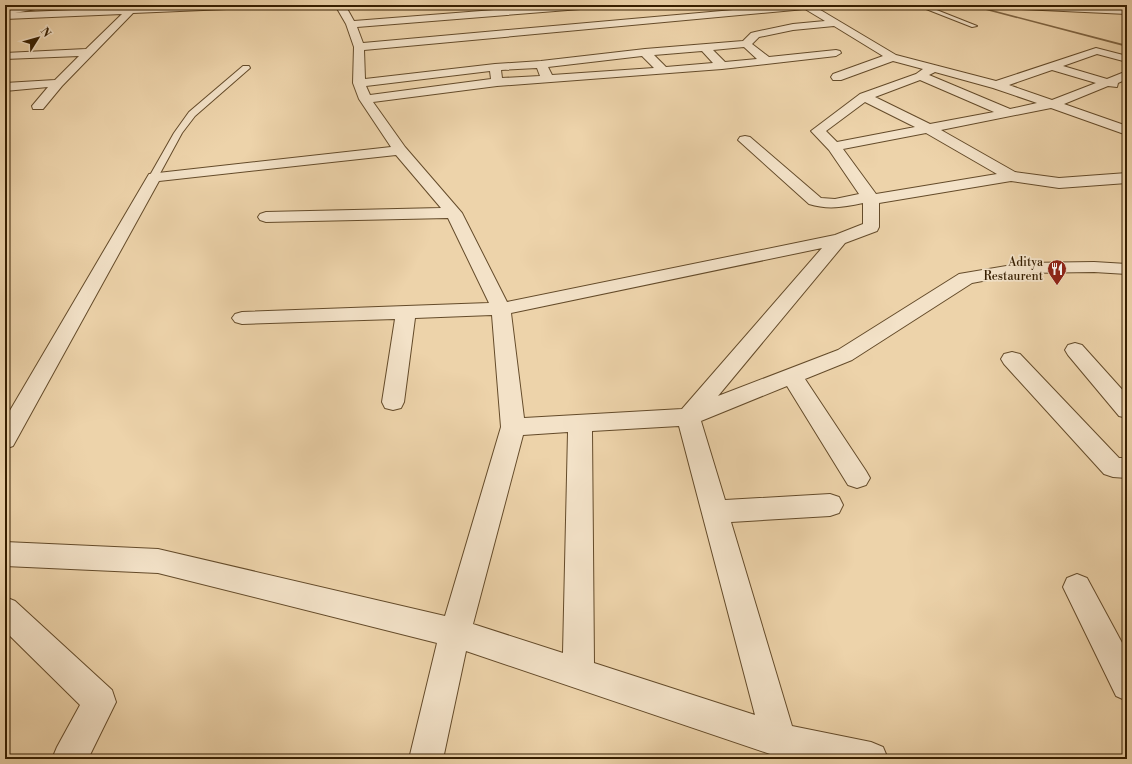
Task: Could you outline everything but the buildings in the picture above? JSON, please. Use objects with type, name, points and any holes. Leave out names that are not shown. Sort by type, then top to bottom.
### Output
[{"type":"street","points":[[5,16],[129,12],[178,7],[250,5]]},
{"type":"street","points":[[340,5],[351,24],[359,47],[362,91],[400,150],[454,213],[501,309],[513,427],[455,633],[426,759]]},
{"type":"street","points":[[461,5],[464,15]]},
{"type":"street","points":[[351,24],[464,15],[513,8],[593,5]]},
{"type":"street","points":[[1002,5],[1127,11]]},
{"type":"street","points":[[359,47],[806,6],[892,57],[997,85],[1127,131]]},
{"type":"street","points":[[38,106],[88,52],[129,12]]},
{"type":"street","points":[[625,23],[636,33]]},
{"type":"street","points":[[362,91],[495,67],[542,64],[646,47],[658,52],[746,44],[755,35],[793,27],[837,23]]},
{"type":"street","points":[[746,44],[767,61]]},
{"type":"street","points":[[646,47],[663,71]]},
{"type":"street","points":[[705,48],[722,66]]},
{"type":"street","points":[[997,85],[1096,51],[1127,59]]},
{"type":"street","points":[[5,56],[88,52]]},
{"type":"street","points":[[362,91],[663,71],[836,53]]},
{"type":"street","points":[[837,77],[892,57]]},
{"type":"street","points":[[542,64],[548,79]]},
{"type":"street","points":[[1050,66],[1127,88]]},
{"type":"street","points":[[495,67],[497,82]]},
{"type":"street","points":[[242,318],[501,309],[839,239],[872,227],[870,198],[834,147],[818,130],[864,97],[920,76],[932,68]]},
{"type":"street","points":[[834,147],[1052,104],[1127,75]]},
{"type":"street","points":[[920,76],[1009,113]]},
{"type":"street","points":[[5,87],[58,83]]},
{"type":"street","points":[[864,97],[927,128],[1011,176]]},
{"type":"street","points":[[745,140],[815,201],[824,204],[1011,176],[1059,182],[1127,178]]},
{"type":"street","points":[[5,440],[154,176],[400,150]]},
{"type":"street","points":[[266,217],[454,213]]},
{"type":"street","points":[[688,417],[839,239]]},
{"type":"street","points":[[513,427],[688,417],[845,355],[966,278],[1024,268],[1094,267],[1127,269]]},
{"type":"street","points":[[393,402],[406,312]]},
{"type":"street","points":[[1075,350],[1127,410]]},
{"type":"street","points":[[1012,359],[1113,467],[1127,468]]},
{"type":"street","points":[[792,376],[857,478]]},
{"type":"street","points":[[688,417],[779,740]]},
{"type":"street","points":[[578,673],[580,423]]},
{"type":"street","points":[[715,512],[830,505]]},
{"type":"street","points":[[5,554],[158,562],[455,633],[779,740],[827,754],[871,759]]},
{"type":"street","points":[[1077,587],[1127,685]]},
{"type":"street","points":[[5,611],[100,702],[69,759]]},
{"type":"lane","points":[[5,13],[53,5]]},
{"type":"lane","points":[[919,5],[974,26]]},
{"type":"lane","points":[[154,176],[178,133],[192,114],[246,68]]},
{"type":"waterway","points":[[969,5],[1127,46]]},
{"type":"place","name":"Aditya Restaurent","points":[[1057,286]]}]
